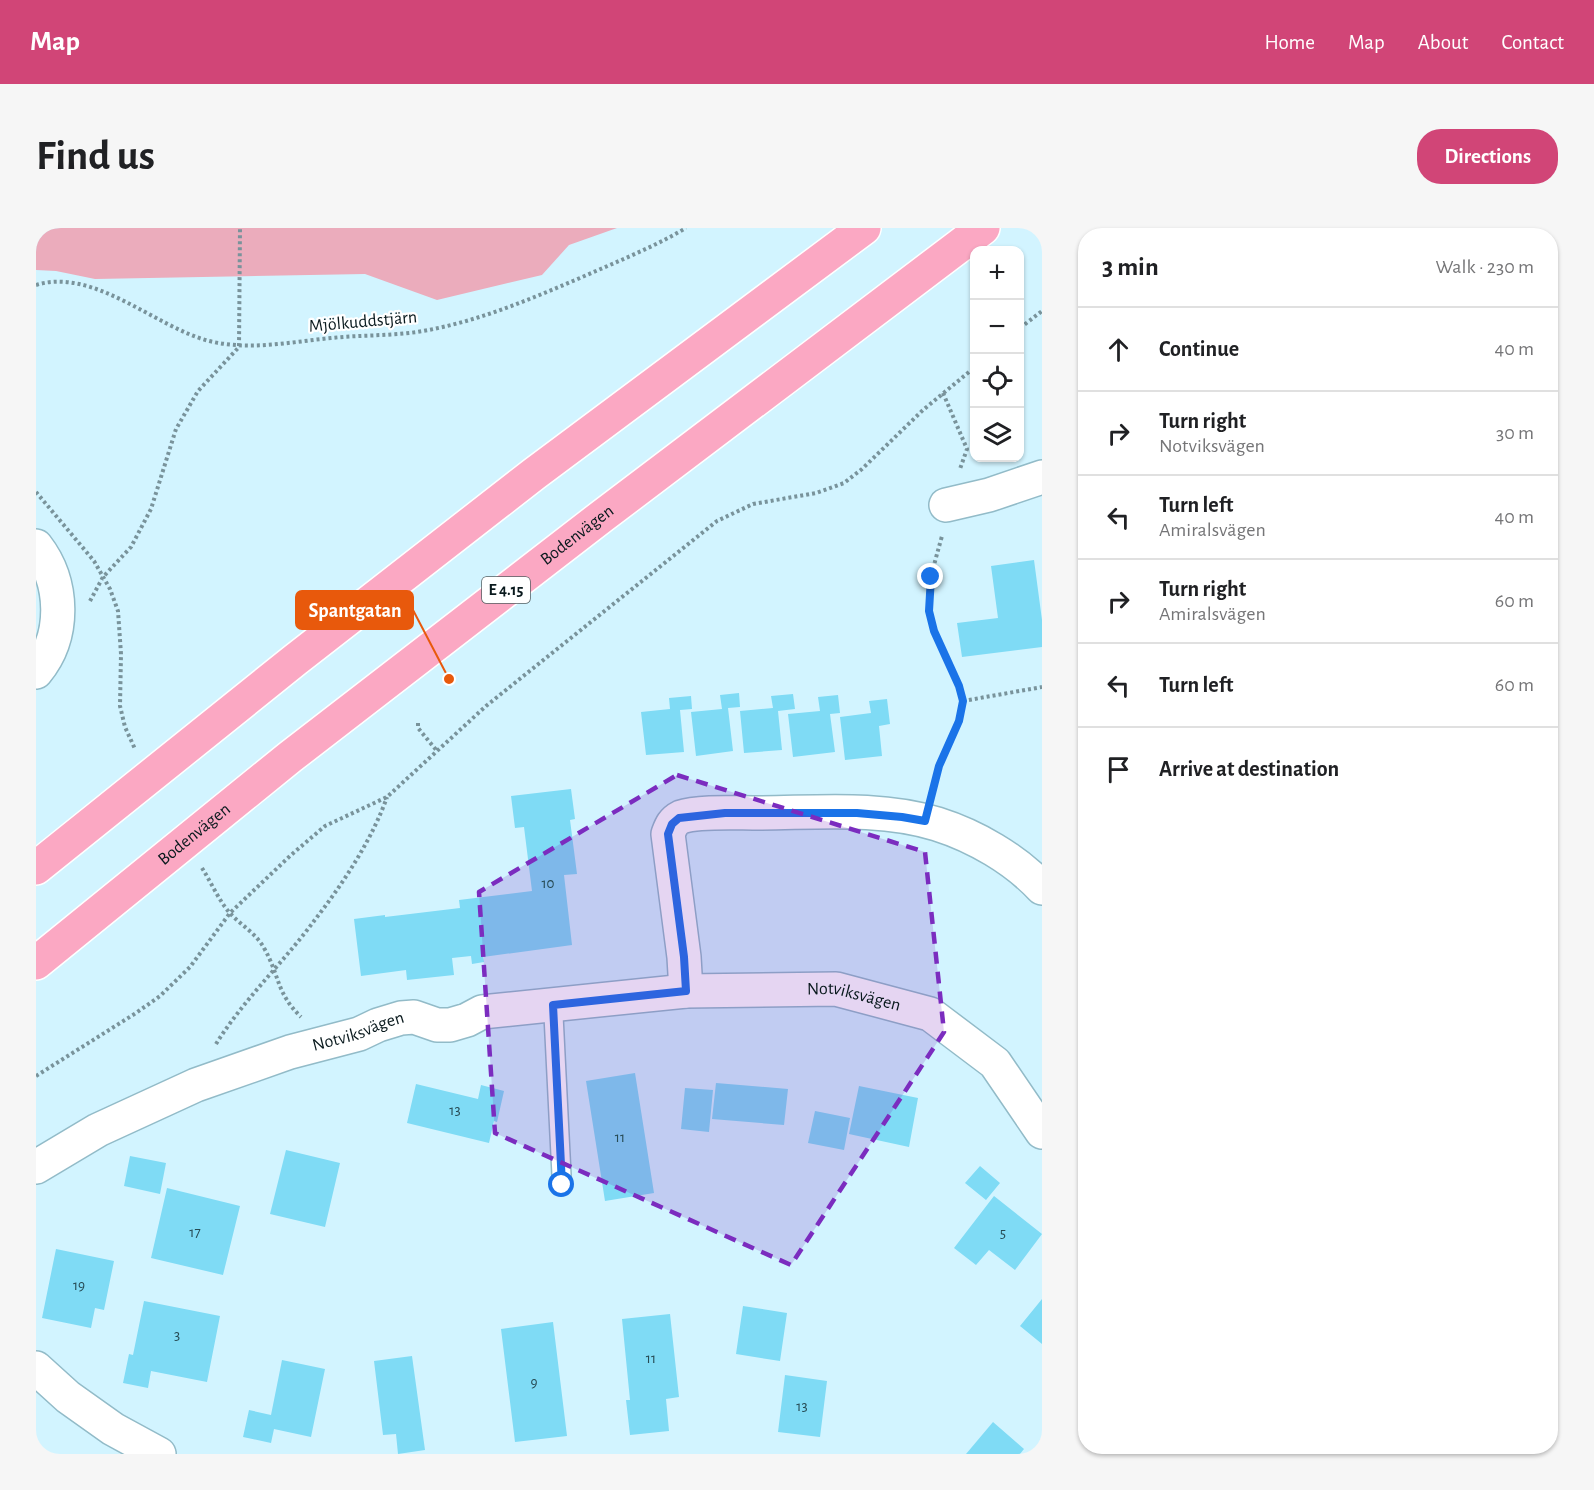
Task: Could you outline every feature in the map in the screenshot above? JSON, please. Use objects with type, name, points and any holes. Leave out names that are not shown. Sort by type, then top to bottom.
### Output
[{"type":"main road","points":[[36,868],[295,660],[534,474],[864,228]]},
{"type":"main road","name":"Bodenvägen","points":[[36,963],[300,750],[601,517],[983,228]]},
{"type":"street","points":[[946,505],[989,495],[1042,477]]},
{"type":"street","points":[[36,546],[45,557],[55,582],[58,608],[56,634],[45,659],[36,672]]},
{"type":"street","points":[[686,991],[684,957],[668,834],[672,824],[679,818],[725,813],[857,813],[925,821],[957,832],[990,848],[1006,858],[1042,888]]},
{"type":"street","name":"Notviksvägen","points":[[36,1167],[98,1130],[196,1085],[290,1052],[359,1034],[394,1020],[414,1017],[437,1025],[450,1025],[482,1012],[686,991],[836,989],[930,1014],[995,1063],[1042,1132]]},
{"type":"street","points":[[36,1368],[68,1397],[113,1429],[159,1454]]},
{"type":"lane","points":[[553,1005],[562,1185]]},
{"type":"path","points":[[103,577],[131,547],[151,509],[176,429],[198,391],[239,347],[240,228]]},
{"type":"path","name":"Mjölkuddstjärn","points":[[36,285],[61,281],[88,286],[208,341],[239,347],[333,337],[415,332],[455,324],[516,305],[649,248],[686,228]]},
{"type":"path","points":[[1024,325],[1042,311]]},
{"type":"path","points":[[36,1076],[160,996],[190,967],[230,913],[325,826],[387,797],[486,706],[717,521],[753,504],[816,494],[844,483],[970,371]]},
{"type":"path","points":[[925,821],[939,766],[959,721],[963,701],[959,686],[934,631],[929,611],[931,577],[945,524],[946,505],[967,449],[943,393]]},
{"type":"path","points":[[36,492],[94,561],[110,589],[118,611],[121,654],[120,706],[125,728],[136,750]]},
{"type":"path","points":[[963,701],[1042,687]]},
{"type":"path","points":[[418,723],[418,728],[437,751]]},
{"type":"path","points":[[214,1047],[232,1019],[315,921],[365,844],[380,818],[387,797]]},
{"type":"path","points":[[202,867],[230,913],[263,946],[288,1005],[303,1019]]},
{"type":"highlighted area","points":[[677,775],[925,852],[944,1032],[791,1265],[495,1133],[479,892]]},
{"type":"shaded area","points":[[617,228],[569,245],[542,275],[437,300],[365,274],[95,279],[56,271],[36,270],[36,229]]},
{"type":"building","points":[[1034,560],[1042,620],[1042,647],[962,657],[957,623],[998,618],[991,566]]},
{"type":"building","points":[[739,693],[740,707],[728,708],[733,751],[696,756],[691,712],[722,709],[720,695]]},
{"type":"building","points":[[793,694],[795,709],[778,711],[782,750],[744,753],[740,711],[773,708],[771,696]]},
{"type":"building","points":[[838,695],[840,713],[830,714],[835,752],[793,757],[788,714],[820,711],[818,697]]},
{"type":"building","points":[[691,696],[692,709],[680,710],[684,752],[646,755],[641,712],[670,709],[669,698]]},
{"type":"building","points":[[887,699],[890,724],[879,726],[882,756],[845,760],[840,717],[871,713],[869,701]]},
{"type":"building","points":[[571,789],[575,819],[570,820],[577,874],[564,875],[572,945],[483,957],[484,962],[472,964],[471,956],[452,958],[454,975],[407,980],[406,970],[361,976],[354,919],[460,908],[459,900],[532,891],[524,827],[515,828],[511,796]]},
{"type":"building","points":[[635,1073],[654,1193],[605,1201],[586,1081]]},
{"type":"building","points":[[716,1083],[788,1089],[784,1125],[712,1119]]},
{"type":"building","points":[[416,1084],[478,1099],[481,1085],[504,1091],[497,1122],[494,1121],[489,1143],[407,1123]]},
{"type":"building","points":[[859,1086],[918,1098],[909,1147],[849,1134]]},
{"type":"building","points":[[685,1088],[713,1090],[709,1132],[681,1129]]},
{"type":"building","points":[[815,1111],[850,1118],[844,1150],[808,1143]]},
{"type":"building","points":[[286,1150],[340,1163],[325,1227],[270,1214]]},
{"type":"building","points":[[130,1156],[166,1163],[160,1194],[124,1186]]},
{"type":"building","points":[[980,1166],[1000,1183],[986,1200],[965,1183]]},
{"type":"building","points":[[167,1188],[240,1206],[223,1275],[151,1258]]},
{"type":"building","points":[[994,1196],[1042,1234],[1015,1270],[989,1250],[976,1265],[954,1248]]},
{"type":"building","points":[[56,1249],[114,1261],[104,1310],[95,1308],[91,1328],[42,1318]]},
{"type":"building","points":[[1042,1299],[1042,1344],[1020,1326]]},
{"type":"building","points":[[144,1301],[220,1316],[207,1382],[151,1371],[148,1388],[123,1383],[129,1354],[133,1355]]},
{"type":"building","points":[[743,1306],[787,1313],[780,1361],[736,1354]]},
{"type":"building","points":[[670,1314],[679,1397],[666,1399],[669,1431],[630,1435],[626,1400],[630,1400],[622,1319]]},
{"type":"building","points":[[553,1322],[567,1436],[515,1442],[501,1329]]},
{"type":"building","points":[[412,1356],[425,1450],[398,1454],[396,1434],[383,1435],[374,1361]]},
{"type":"building","points":[[282,1360],[325,1369],[311,1437],[274,1429],[271,1443],[243,1437],[249,1410],[271,1415]]},
{"type":"building","points":[[785,1375],[827,1381],[820,1437],[778,1432]]},
{"type":"building","points":[[993,1422],[1024,1449],[1020,1454],[966,1454]]},
{"type":"place","name":"Spantgatan","points":[[449,679]]},
{"type":"route","points":[[562,1185],[553,1005],[686,991],[684,957],[669,852],[668,834],[672,824],[679,818],[687,816],[725,813],[857,813],[925,821],[939,766],[959,721],[963,701],[959,686],[934,631],[929,611],[931,577]]}]
